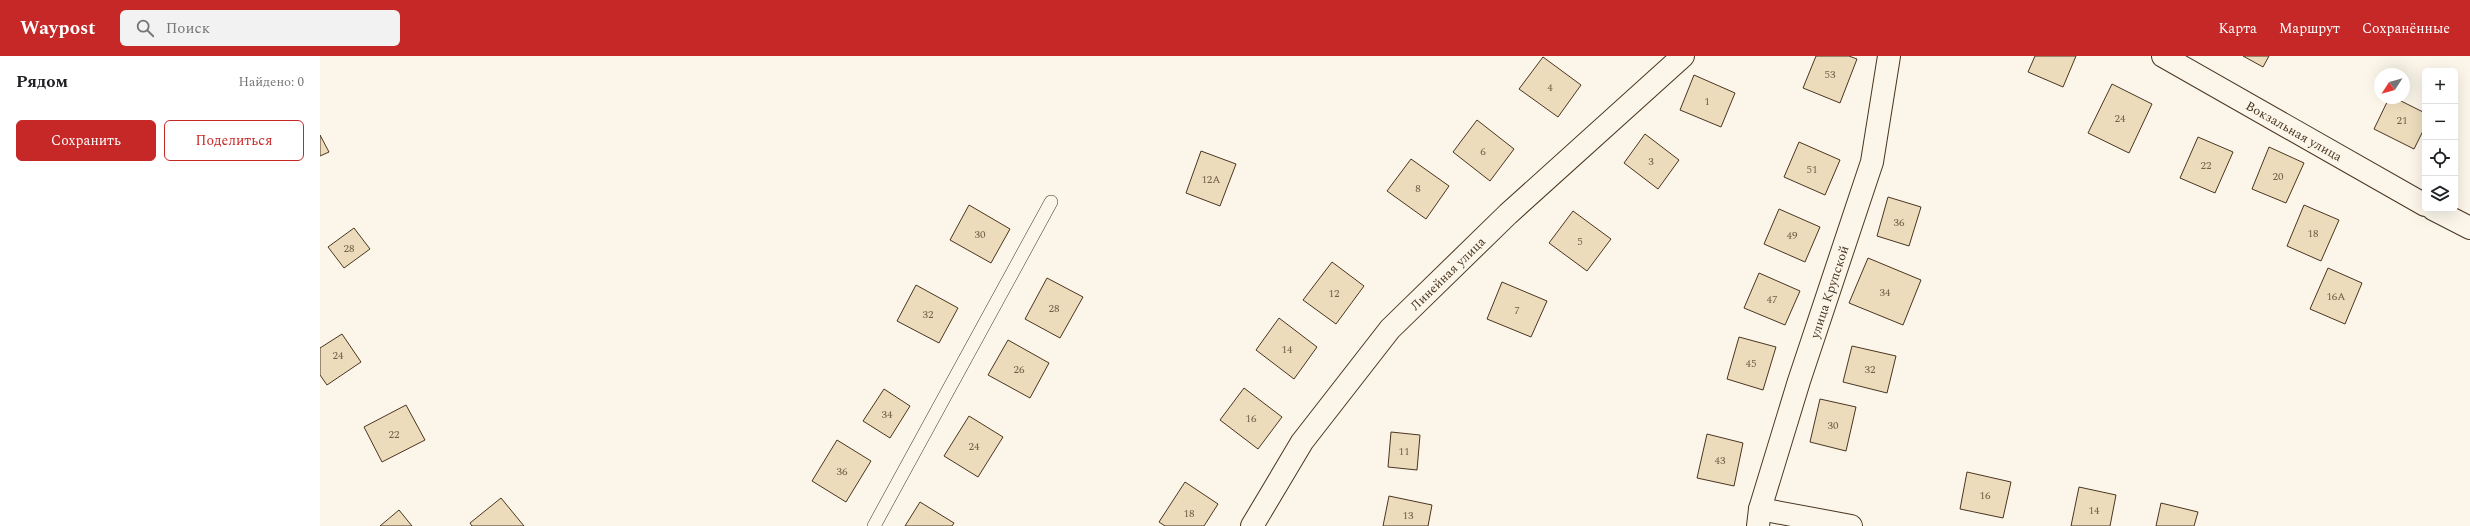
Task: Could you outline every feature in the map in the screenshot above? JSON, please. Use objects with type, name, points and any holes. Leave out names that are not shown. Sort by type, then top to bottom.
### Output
[{"type":"street","name":"Линейная улица","points":[[1252,526],[1302,442],[1390,329],[1508,214],[1683,56]]},
{"type":"street","name":"улица Крупской","points":[[1759,518],[1799,381],[1872,162],[1889,56]]},
{"type":"street","name":"Вокзальная улица","points":[[2163,56],[2422,203]]},
{"type":"street","points":[[2439,212],[2470,228]]},
{"type":"street","points":[[1759,518],[1851,526]]},
{"type":"lane","points":[[874,526],[1051,202]]},
{"type":"building","points":[[1816,56],[1849,56],[1857,59],[1840,103],[1803,88]]},
{"type":"building","points":[[2035,56],[2076,56],[2063,87],[2028,72]]},
{"type":"building","points":[[2243,56],[2269,56],[2263,67]]},
{"type":"building","points":[[1543,57],[1581,85],[1558,117],[1519,89]]},
{"type":"building","points":[[1694,75],[1735,93],[1721,127],[1680,110]]},
{"type":"building","points":[[2112,84],[2152,104],[2129,153],[2088,133]]},
{"type":"building","points":[[2386,104],[2407,104],[2422,112],[2422,133],[2414,149],[2374,129]]},
{"type":"building","points":[[1477,120],[1514,149],[1490,181],[1453,152]]},
{"type":"building","points":[[1645,134],[1679,160],[1658,189],[1624,163]]},
{"type":"building","points":[[320,135],[329,152],[320,156]]},
{"type":"building","points":[[2198,137],[2233,152],[2215,193],[2180,178]]},
{"type":"building","points":[[1799,142],[1840,160],[1825,195],[1784,177]]},
{"type":"building","points":[[2269,147],[2304,163],[2286,203],[2252,189]]},
{"type":"building","points":[[1201,151],[1236,164],[1220,206],[1186,193]]},
{"type":"building","points":[[1411,159],[1449,186],[1426,219],[1387,191]]},
{"type":"building","points":[[1888,197],[1921,207],[1909,246],[1877,236]]},
{"type":"building","points":[[969,205],[1010,229],[991,263],[950,240]]},
{"type":"building","points":[[2304,205],[2339,220],[2321,261],[2287,246]]},
{"type":"building","points":[[1779,209],[1820,227],[1805,262],[1764,244]]},
{"type":"building","points":[[1573,211],[1611,239],[1587,271],[1549,243]]},
{"type":"building","points":[[354,228],[370,249],[344,268],[328,247]]},
{"type":"building","points":[[1868,258],[1921,280],[1903,325],[1849,303]]},
{"type":"building","points":[[1332,262],[1364,286],[1336,324],[1303,300]]},
{"type":"building","points":[[2328,268],[2362,283],[2345,324],[2310,309]]},
{"type":"building","points":[[1759,273],[1800,291],[1785,325],[1744,308]]},
{"type":"building","points":[[1047,278],[1083,297],[1060,338],[1025,319]]},
{"type":"building","points":[[1502,282],[1547,301],[1531,337],[1487,319]]},
{"type":"building","points":[[916,285],[958,308],[939,343],[897,321]]},
{"type":"building","points":[[1279,318],[1317,347],[1294,379],[1256,350]]},
{"type":"building","points":[[342,334],[361,362],[327,385],[320,375],[320,348]]},
{"type":"building","points":[[1739,337],[1776,347],[1763,390],[1727,379]]},
{"type":"building","points":[[1008,340],[1049,363],[1030,398],[988,375]]},
{"type":"building","points":[[1852,346],[1896,356],[1887,393],[1843,382]]},
{"type":"building","points":[[1244,388],[1282,417],[1258,449],[1220,420]]},
{"type":"building","points":[[884,389],[910,406],[890,438],[863,421]]},
{"type":"building","points":[[1820,399],[1856,407],[1846,451],[1810,442]]},
{"type":"building","points":[[406,405],[425,440],[382,462],[364,427]]},
{"type":"building","points":[[969,416],[1003,437],[978,477],[944,456]]},
{"type":"building","points":[[1391,432],[1420,435],[1417,470],[1388,467]]},
{"type":"building","points":[[1707,434],[1743,443],[1734,486],[1697,478]]},
{"type":"building","points":[[837,440],[871,461],[846,502],[812,481]]},
{"type":"building","points":[[1967,472],[2011,482],[2003,518],[1960,509]]},
{"type":"building","points":[[1185,482],[1218,504],[1204,526],[1165,526],[1159,522]]},
{"type":"building","points":[[2079,487],[2116,495],[2110,526],[2071,526]]},
{"type":"building","points":[[1389,496],[1432,505],[1428,526],[1383,526]]},
{"type":"building","points":[[501,498],[524,526],[472,526],[470,523]]},
{"type":"building","points":[[920,502],[954,523],[952,526],[905,526]]},
{"type":"building","points":[[2161,503],[2198,512],[2194,526],[2156,526]]},
{"type":"building","points":[[399,510],[412,526],[380,526]]}]
